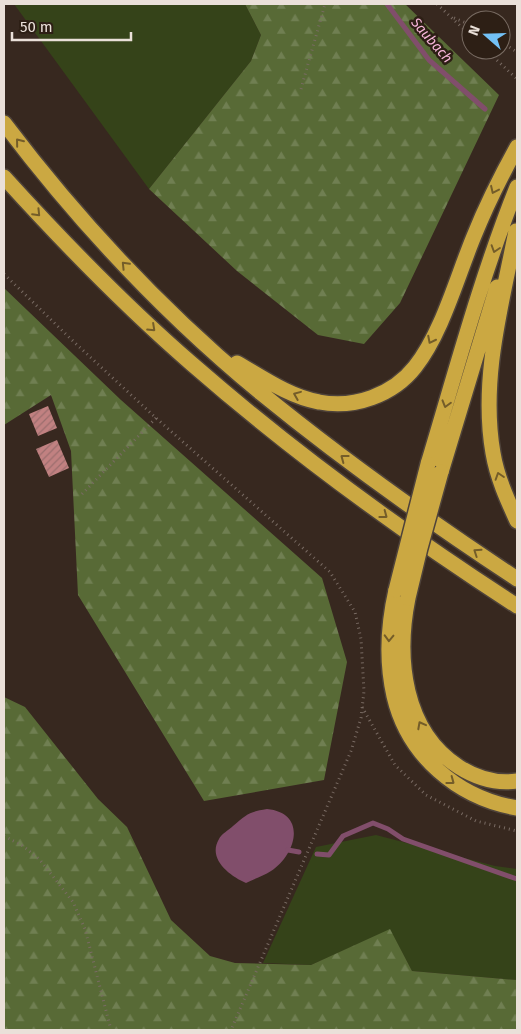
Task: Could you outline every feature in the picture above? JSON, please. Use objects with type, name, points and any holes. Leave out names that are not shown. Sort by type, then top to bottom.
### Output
[{"type":"highway","points":[[4,123],[76,212],[122,263],[210,348],[260,392],[341,456],[517,579]]},
{"type":"highway","points":[[210,348],[288,391],[319,402],[340,404],[362,401],[396,385],[414,368],[428,347],[486,208],[517,147]]},
{"type":"highway","points":[[4,177],[98,276],[191,364],[303,455],[392,521],[517,606]]},
{"type":"highway","points":[[517,186],[465,342],[402,594],[390,622],[389,661],[394,698],[407,730],[426,759],[453,783],[486,800],[517,808]]},
{"type":"highway","points":[[434,468],[517,229]]},
{"type":"highway","points":[[517,229],[493,353],[489,412],[493,454],[517,521]]},
{"type":"highway","points":[[477,580],[517,616]]},
{"type":"highway","points":[[402,594],[404,672],[409,697],[423,729],[444,755],[472,774],[498,782],[517,781]]},
{"type":"path","points":[[302,88],[325,4]]},
{"type":"path","points":[[437,4],[461,26]]},
{"type":"path","points":[[451,17],[461,21]]},
{"type":"path","points":[[497,60],[517,78]]},
{"type":"path","points":[[4,274],[156,418],[330,572],[355,612],[361,639],[364,691],[361,718],[351,751],[231,1030]]},
{"type":"path","points":[[82,494],[156,418]]},
{"type":"path","points":[[4,836],[23,846],[40,860],[73,902],[85,930],[111,1030]]},
{"type":"green space","points":[[14,4],[245,4],[261,35],[251,61],[149,189]]},
{"type":"green space","points":[[245,4],[405,4],[499,95],[400,303],[364,344],[318,335],[237,271],[149,189],[251,61],[261,35]]},
{"type":"green space","points":[[4,288],[121,400],[322,578],[347,662],[324,780],[204,801],[78,595],[71,451],[51,395],[4,425]]},
{"type":"green space","points":[[4,697],[25,707],[98,799],[127,827],[171,920],[210,956],[235,963],[311,965],[390,929],[412,971],[517,980],[517,1030],[4,1030]]},
{"type":"green space","points":[[376,835],[495,866],[517,869],[517,980],[412,971],[390,930],[311,965],[263,963],[316,847]]},
{"type":"shaded area","points":[[267,809],[280,812],[288,818],[293,826],[294,836],[292,845],[280,864],[268,873],[246,883],[233,876],[222,866],[218,860],[216,846],[221,835],[245,816]]},
{"type":"building","points":[[48,406],[57,428],[38,436],[29,414]]},
{"type":"building","points":[[57,440],[69,468],[49,477],[36,449]]},
{"type":"waterway","name":"Saubach","points":[[387,4],[429,60],[485,109]]},
{"type":"waterway","points":[[317,854],[329,855],[343,836],[373,823],[388,829],[403,839],[517,879]]},
{"type":"waterway","points":[[288,850],[299,852]]}]
